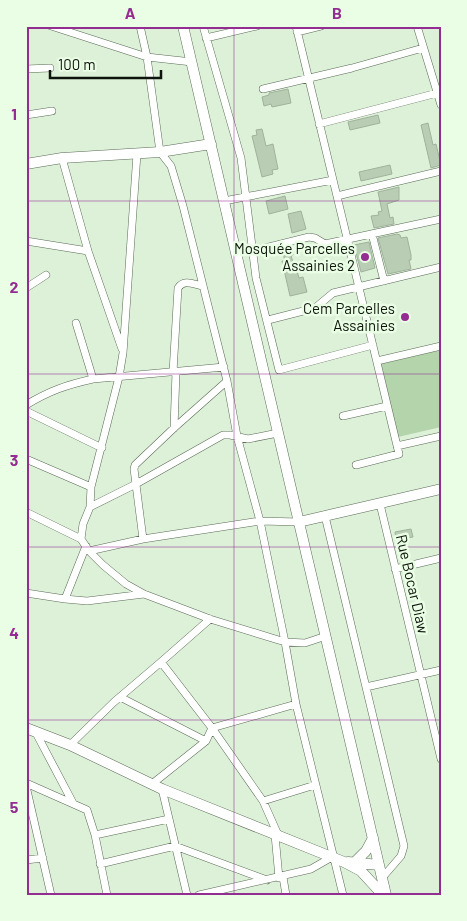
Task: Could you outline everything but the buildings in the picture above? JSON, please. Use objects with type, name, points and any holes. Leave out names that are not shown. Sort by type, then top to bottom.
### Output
[{"type":"street","points":[[51,26],[71,29],[147,57],[192,62]]},
{"type":"street","points":[[140,26],[147,57],[160,152],[171,166],[176,181],[224,367],[237,436],[260,521],[296,704],[315,785],[337,859],[343,895]]},
{"type":"street","points":[[184,26],[381,871],[384,895]]},
{"type":"street","points":[[203,26],[242,158],[256,278],[279,370],[373,345]]},
{"type":"street","points":[[206,38],[257,26]]},
{"type":"street","points":[[321,26],[296,29],[399,454],[356,464]]},
{"type":"street","points":[[417,26],[439,93],[441,105]]},
{"type":"street","points":[[263,88],[352,68],[423,48]]},
{"type":"street","points":[[26,69],[50,68]]},
{"type":"street","points":[[320,124],[439,93]]},
{"type":"street","points":[[26,115],[52,111]]},
{"type":"street","points":[[26,164],[62,158],[160,152],[211,144]]},
{"type":"street","points":[[81,539],[83,524],[90,507],[91,487],[102,448],[123,353],[137,154]]},
{"type":"street","points":[[62,158],[88,251],[123,353]]},
{"type":"street","points":[[337,196],[441,171]]},
{"type":"street","points":[[224,201],[333,180]]},
{"type":"street","points":[[252,251],[308,237],[315,238],[326,244],[441,219]]},
{"type":"street","points":[[372,234],[384,281]]},
{"type":"street","points":[[26,241],[88,251]]},
{"type":"street","points":[[268,320],[315,308],[333,293],[441,267]]},
{"type":"street","points":[[26,288],[46,275]]},
{"type":"street","points":[[174,428],[178,288],[186,282],[202,286]]},
{"type":"street","points":[[76,323],[93,379]]},
{"type":"street","points":[[377,361],[441,346]]},
{"type":"street","points":[[26,405],[46,393],[93,379],[224,367]]},
{"type":"street","points":[[143,540],[134,470],[135,465],[227,381]]},
{"type":"street","points":[[342,416],[388,406]]},
{"type":"street","points":[[26,411],[102,448]]},
{"type":"street","points":[[90,507],[136,484],[223,435],[253,439],[278,433]]},
{"type":"street","points":[[397,446],[441,436]]},
{"type":"street","points":[[26,459],[91,487]]},
{"type":"street","points":[[88,548],[260,521],[300,522],[441,489]]},
{"type":"street","name":"Rue Bocar Diaw","points":[[380,504],[420,675],[438,732],[441,759]]},
{"type":"street","points":[[26,512],[81,539],[103,565],[126,584],[144,594],[210,619],[285,642],[305,643],[326,636]]},
{"type":"street","points":[[31,729],[70,745],[162,789],[277,836],[337,859],[381,871],[401,856],[404,846],[325,516]]},
{"type":"street","points":[[65,598],[88,548]]},
{"type":"street","points":[[395,569],[441,558]]},
{"type":"street","points":[[26,592],[87,601],[144,594]]},
{"type":"street","points":[[70,745],[120,697],[210,619]]},
{"type":"street","points":[[161,662],[212,728],[263,801],[277,836],[281,877],[286,895]]},
{"type":"street","points":[[366,688],[441,670]]},
{"type":"street","points":[[120,697],[206,741]]},
{"type":"street","points":[[152,784],[206,741],[212,728],[296,704]]},
{"type":"street","points":[[31,729],[74,804]]},
{"type":"street","points":[[26,785],[87,810],[108,895]]},
{"type":"street","points":[[26,785],[51,895]]},
{"type":"street","points":[[263,801],[315,785]]},
{"type":"street","points":[[162,789],[187,895]]},
{"type":"street","points":[[94,835],[169,819]]},
{"type":"street","points":[[358,866],[373,838]]},
{"type":"street","points":[[100,864],[175,846],[267,880]]},
{"type":"street","points":[[26,860],[43,858]]},
{"type":"street","points":[[198,895],[316,868],[337,859]]},
{"type":"street","points":[[358,866],[384,895]]},
{"type":"green space","points":[[441,350],[441,427],[398,437],[381,364]]},
{"type":"place","name":"Mosquée Parcelles Assainies 2","points":[[365,257]]},
{"type":"place","name":"Cem Parcelles Assainies","points":[[405,317]]}]
